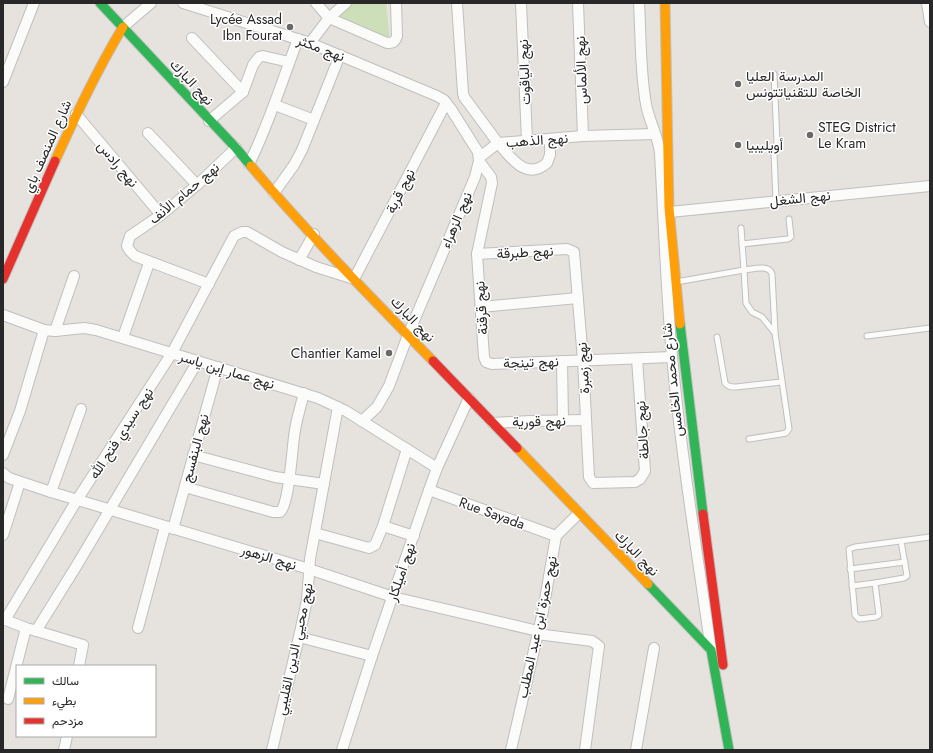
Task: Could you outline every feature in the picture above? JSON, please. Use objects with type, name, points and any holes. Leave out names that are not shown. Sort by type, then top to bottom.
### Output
[{"type":"street","points":[[3,82],[34,3]]},
{"type":"street","name":"نهج البارك","points":[[100,3],[209,121],[236,148],[274,193],[314,234],[354,279],[580,512],[711,650]]},
{"type":"street","points":[[122,27],[151,3]]},
{"type":"street","name":"نهج مكثر","points":[[183,3],[310,43],[437,96],[449,106]]},
{"type":"street","points":[[316,3],[329,18],[387,43],[392,43],[395,41],[397,36],[396,3]]},
{"type":"street","points":[[310,43],[329,18],[346,3]]},
{"type":"street","name":"نهج الذهب","points":[[457,3],[461,84],[464,97],[498,143],[583,136],[655,134]]},
{"type":"street","name":"نهج الياقوت","points":[[521,3],[527,140]]},
{"type":"street","name":"نهج الألماس","points":[[578,3],[583,136]]},
{"type":"street","points":[[639,3],[644,97],[648,117],[659,145],[660,154],[672,357],[684,459],[711,650],[729,750]]},
{"type":"street","name":"شارع محمد الخامس","points":[[665,3],[670,212],[675,282],[686,386],[719,642],[738,750]]},
{"type":"street","points":[[927,3],[930,22]]},
{"type":"street","name":"شارع المنصف باي","points":[[4,274],[76,114],[103,60],[122,27]]},
{"type":"street","points":[[192,38],[243,92]]},
{"type":"street","points":[[249,164],[275,105],[298,39]]},
{"type":"street","points":[[274,193],[300,155],[340,55]]},
{"type":"street","points":[[209,121],[243,92],[253,65],[259,57],[263,56],[289,62]]},
{"type":"street","name":"نهج قربة","points":[[354,279],[449,106],[464,97]]},
{"type":"street","points":[[275,105],[314,120]]},
{"type":"street","points":[[449,106],[476,149],[480,159],[498,143],[521,166],[529,170],[534,170],[547,163],[550,154],[550,139]]},
{"type":"street","name":"نهج رادس","points":[[76,114],[160,215]]},
{"type":"street","points":[[148,133],[197,185]]},
{"type":"street","name":"نهج حمام الأنف","points":[[149,263],[135,256],[130,251],[127,246],[130,236],[160,215],[197,185],[236,148]]},
{"type":"street","name":"نهج قرقنة","points":[[480,159],[491,177],[492,186],[477,254],[484,357],[486,362]]},
{"type":"street","name":"نهج الزهراء","points":[[362,421],[377,407],[384,397],[408,334],[475,177],[480,159]]},
{"type":"street","name":"نهج الشغل","points":[[670,212],[776,200],[930,186]]},
{"type":"street","name":"نهج سيدي فتح الله","points":[[4,620],[77,500],[172,353],[230,242],[236,234],[247,232],[298,260]]},
{"type":"street","points":[[314,234],[298,260],[327,272],[354,279]]},
{"type":"street","name":"نهج طبرقة","points":[[477,254],[568,249],[572,251]]},
{"type":"street","name":"نهج زمبرة","points":[[572,251],[575,254],[583,360],[589,477],[595,484]]},
{"type":"street","points":[[123,337],[149,263],[209,284]]},
{"type":"street","points":[[55,331],[74,276]]},
{"type":"street","points":[[480,307],[578,298]]},
{"type":"street","name":"نهج عمار إبن ياسر","points":[[3,315],[44,330],[55,331],[84,328],[96,330],[304,393],[338,406],[437,468]]},
{"type":"street","points":[[3,455],[20,411],[44,330]]},
{"type":"street","name":"نهج تينجة","points":[[486,362],[492,364],[672,357]]},
{"type":"street","name":"نهج جالطة","points":[[595,484],[635,482],[640,479],[644,471],[637,359]]},
{"type":"street","points":[[36,631],[110,510],[198,361]]},
{"type":"street","points":[[562,361],[563,420]]},
{"type":"street","name":"نهج البنفسج","points":[[138,628],[169,528],[185,487],[218,367]]},
{"type":"street","points":[[185,487],[273,512],[278,513],[282,510],[284,507],[289,479],[294,430],[304,393]]},
{"type":"street","name":"نهج أميلكار","points":[[342,750],[372,656],[429,490],[437,468],[469,398]]},
{"type":"street","name":"نهج محيي الدين القليبي","points":[[272,750],[299,637],[309,586],[315,533],[338,406]]},
{"type":"street","points":[[51,492],[81,408]]},
{"type":"street","name":"نهج قورية","points":[[493,423],[586,420]]},
{"type":"street","points":[[315,533],[369,548],[373,546],[376,543],[383,526],[407,450]]},
{"type":"street","points":[[193,456],[252,472],[324,484]]},
{"type":"street","name":"نهج الزهور","points":[[3,473],[9,478],[51,492],[310,569],[393,597],[537,632],[592,641],[599,646],[585,750]]},
{"type":"street","points":[[3,535],[20,482]]},
{"type":"street","name":"Rue Sayada","points":[[429,490],[556,536]]},
{"type":"street","name":"نهج حمزة ابن عبد المطلب","points":[[511,750],[556,536],[580,512]]},
{"type":"street","points":[[383,526],[414,536]]},
{"type":"street","points":[[4,620],[83,645],[79,665]]},
{"type":"street","points":[[17,665],[26,628]]},
{"type":"street","points":[[299,637],[372,656]]},
{"type":"street","points":[[636,750],[654,648]]},
{"type":"street","points":[[8,699],[16,667]]},
{"type":"street","points":[[64,750],[67,737]]},
{"type":"lane","points":[[774,74],[777,142],[774,153],[776,200]]},
{"type":"lane","points":[[742,244],[788,239],[790,237],[789,219]]},
{"type":"lane","points":[[741,228],[746,303],[752,312],[762,317],[775,333]]},
{"type":"lane","points":[[675,282],[744,270],[767,268],[771,270],[775,333],[789,429],[786,433],[750,439]]},
{"type":"lane","points":[[867,336],[930,328]]},
{"type":"lane","points":[[717,338],[725,383],[727,385],[730,387],[781,382]]},
{"type":"lane","points":[[874,583],[879,613],[876,617],[859,619],[857,617],[852,586],[849,549],[930,537]]},
{"type":"lane","points":[[852,586],[906,578],[907,573],[901,541]]},
{"type":"lane","points":[[850,569],[905,562]]},
{"type":"green space","points":[[353,3],[386,3],[390,40],[336,17]]},
{"type":"traffic: fast","points":[[100,3],[236,148],[251,166]]},
{"type":"traffic: fast","points":[[680,324],[703,514]]},
{"type":"traffic: fast","points":[[648,584],[711,650],[729,750]]},
{"type":"traffic: slow","points":[[665,3],[669,208],[680,324]]},
{"type":"traffic: slow","points":[[55,161],[96,76],[123,27]]},
{"type":"traffic: slow","points":[[251,166],[317,241],[433,361]]},
{"type":"traffic: slow","points":[[517,448],[648,584]]},
{"type":"traffic: jam","points":[[3,279],[55,161]]},
{"type":"traffic: jam","points":[[433,361],[517,448]]},
{"type":"traffic: jam","points":[[703,514],[723,665]]},
{"type":"place","name":"Lycée Assad Ibn Fourat","points":[[290,27]]},
{"type":"place","name":"المدرسة العليا الخاصة للتقنياتتونس","points":[[738,84]]},
{"type":"place","name":"STEG District Le Kram","points":[[810,135]]},
{"type":"place","name":"أويليبيا","points":[[738,145]]},
{"type":"place","name":"Chantier Kamel","points":[[389,353]]}]
